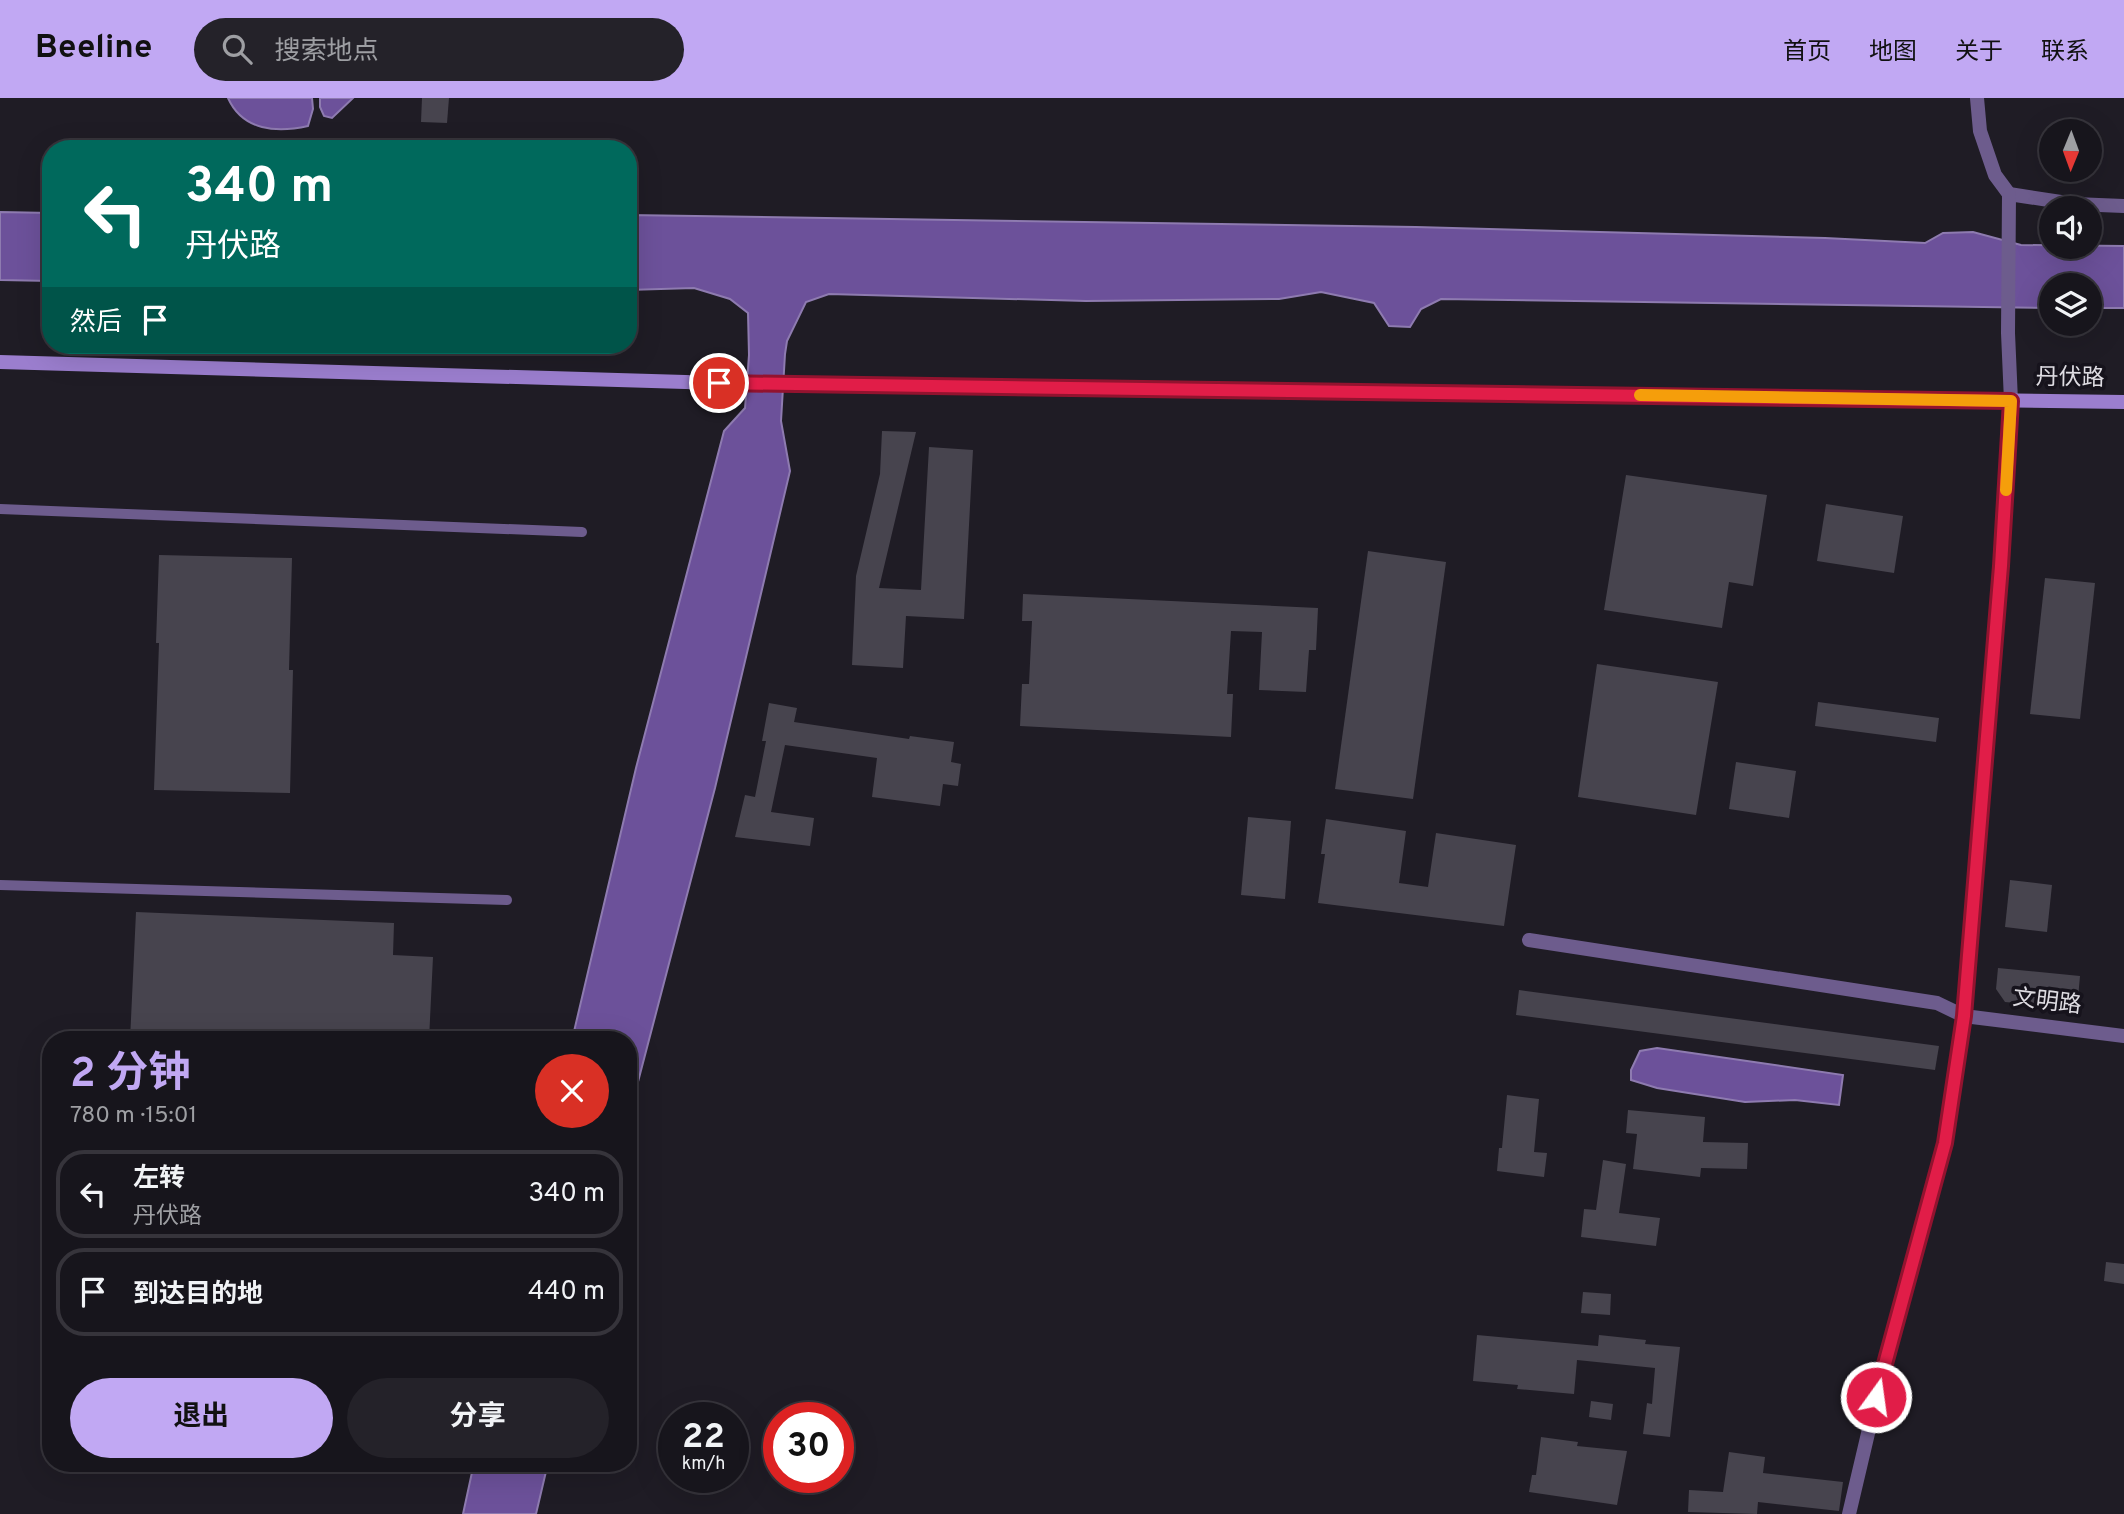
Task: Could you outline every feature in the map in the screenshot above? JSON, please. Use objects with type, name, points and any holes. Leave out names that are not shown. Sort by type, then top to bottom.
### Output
[{"type":"main road","name":"丹伏路","points":[[0,362],[719,383],[2124,402]]},
{"type":"street","points":[[1849,1514],[1882,1374],[1945,1143],[1964,1016],[2001,566],[2011,401],[2008,333],[2009,194],[1995,175],[1980,131],[1978,98]]},
{"type":"street","points":[[2009,194],[2074,204],[2124,206]]},
{"type":"street","name":"文明路","points":[[1529,940],[1937,1003],[1964,1016],[2124,1036]]},
{"type":"lane","points":[[0,509],[582,532]]},
{"type":"lane","points":[[0,885],[508,900]]},
{"type":"shaded area","points":[[228,98],[312,98],[313,109],[308,126],[273,129],[262,127],[242,117]]},
{"type":"shaded area","points":[[320,98],[353,98],[332,118],[324,116]]},
{"type":"shaded area","points":[[0,212],[42,213],[42,281],[0,280]]},
{"type":"shaded area","points":[[637,215],[1416,227],[1925,243],[1943,233],[1973,232],[2021,245],[2039,245],[2039,259],[2102,259],[2102,246],[2124,246],[2124,308],[2102,308],[2102,273],[2039,273],[2039,308],[1441,299],[1421,309],[1410,327],[1389,326],[1374,303],[1321,292],[1279,299],[1086,301],[829,294],[806,302],[787,341],[785,354],[781,421],[790,471],[715,788],[637,1086],[637,1031],[574,1031],[636,768],[724,431],[745,408],[749,355],[748,313],[730,299],[694,288],[637,290]]},
{"type":"shaded area","points":[[1657,1048],[1843,1075],[1839,1105],[1795,1100],[1745,1102],[1657,1088],[1631,1080],[1631,1070],[1640,1051]]},
{"type":"shaded area","points":[[472,1472],[546,1472],[536,1514],[463,1514]]},
{"type":"building","points":[[422,98],[449,98],[447,123],[421,122]]},
{"type":"building","points":[[882,431],[916,432],[879,588],[921,590],[929,447],[973,450],[964,619],[906,616],[903,668],[852,665],[856,576],[880,474]]},
{"type":"building","points":[[1626,475],[1767,495],[1753,586],[1729,582],[1722,628],[1604,610]]},
{"type":"building","points":[[1826,504],[1903,516],[1894,573],[1817,561]]},
{"type":"building","points":[[1368,551],[1446,562],[1413,799],[1335,789]]},
{"type":"building","points":[[159,555],[292,558],[290,793],[154,790]]},
{"type":"building","points":[[2045,578],[2095,583],[2080,719],[2030,714]]},
{"type":"building","points":[[1023,594],[1318,608],[1316,650],[1309,650],[1306,692],[1259,690],[1262,632],[1231,631],[1227,694],[1233,694],[1231,737],[1020,726],[1022,684],[1029,684],[1032,621],[1022,621]]},
{"type":"building","points":[[1597,664],[1718,682],[1696,815],[1578,797]]},
{"type":"building","points":[[1818,702],[1939,718],[1936,742],[1815,726]]},
{"type":"building","points":[[769,703],[797,708],[794,722],[909,739],[910,736],[954,742],[951,762],[961,764],[958,786],[943,784],[940,806],[872,797],[877,758],[785,745],[771,812],[814,818],[810,846],[735,837],[745,795],[755,797],[766,741],[762,741]]},
{"type":"building","points":[[1736,762],[1796,771],[1789,818],[1729,809]]},
{"type":"building","points":[[1248,817],[1291,821],[1285,899],[1241,895]]},
{"type":"building","points":[[1326,819],[1406,831],[1399,883],[1428,887],[1436,833],[1516,845],[1504,926],[1318,903],[1325,854],[1321,854]]},
{"type":"building","points":[[2010,880],[2052,885],[2047,932],[2005,927]]},
{"type":"building","points":[[136,912],[394,923],[393,955],[433,957],[429,1031],[130,1031]]},
{"type":"building","points":[[1998,968],[2080,976],[2077,1009],[2005,1002],[1996,989]]},
{"type":"building","points":[[1519,990],[1939,1046],[1935,1070],[1516,1015]]},
{"type":"building","points":[[1507,1095],[1539,1099],[1534,1152],[1547,1153],[1544,1177],[1497,1171]]},
{"type":"building","points":[[1628,1110],[1705,1117],[1703,1142],[1748,1143],[1747,1169],[1701,1168],[1700,1177],[1633,1169],[1637,1134],[1626,1133]]},
{"type":"building","points":[[1603,1160],[1626,1164],[1619,1213],[1660,1218],[1656,1246],[1581,1237],[1584,1209],[1596,1210]]},
{"type":"building","points":[[2106,1262],[2124,1264],[2124,1284],[2104,1281]]},
{"type":"building","points":[[1583,1292],[1611,1294],[1610,1315],[1581,1313]]},
{"type":"building","points":[[1477,1335],[1598,1346],[1599,1335],[1646,1340],[1645,1344],[1680,1347],[1670,1437],[1643,1434],[1647,1403],[1652,1404],[1655,1368],[1577,1360],[1574,1394],[1517,1389],[1518,1385],[1473,1381]]},
{"type":"building","points":[[1591,1401],[1613,1404],[1611,1420],[1589,1417]]},
{"type":"building","points":[[1541,1437],[1578,1442],[1577,1446],[1627,1451],[1617,1505],[1529,1492],[1532,1475],[1536,1475]]},
{"type":"building","points":[[1729,1452],[1765,1457],[1763,1473],[1843,1482],[1839,1511],[1758,1502],[1757,1514],[1688,1512],[1689,1490],[1723,1492]]},
{"type":"slow traffic","points":[[1640,395],[2011,401],[2006,490]]},
{"type":"route","points":[[719,383],[2011,401],[2001,566],[1964,1016],[1945,1143],[1876,1397]]}]
